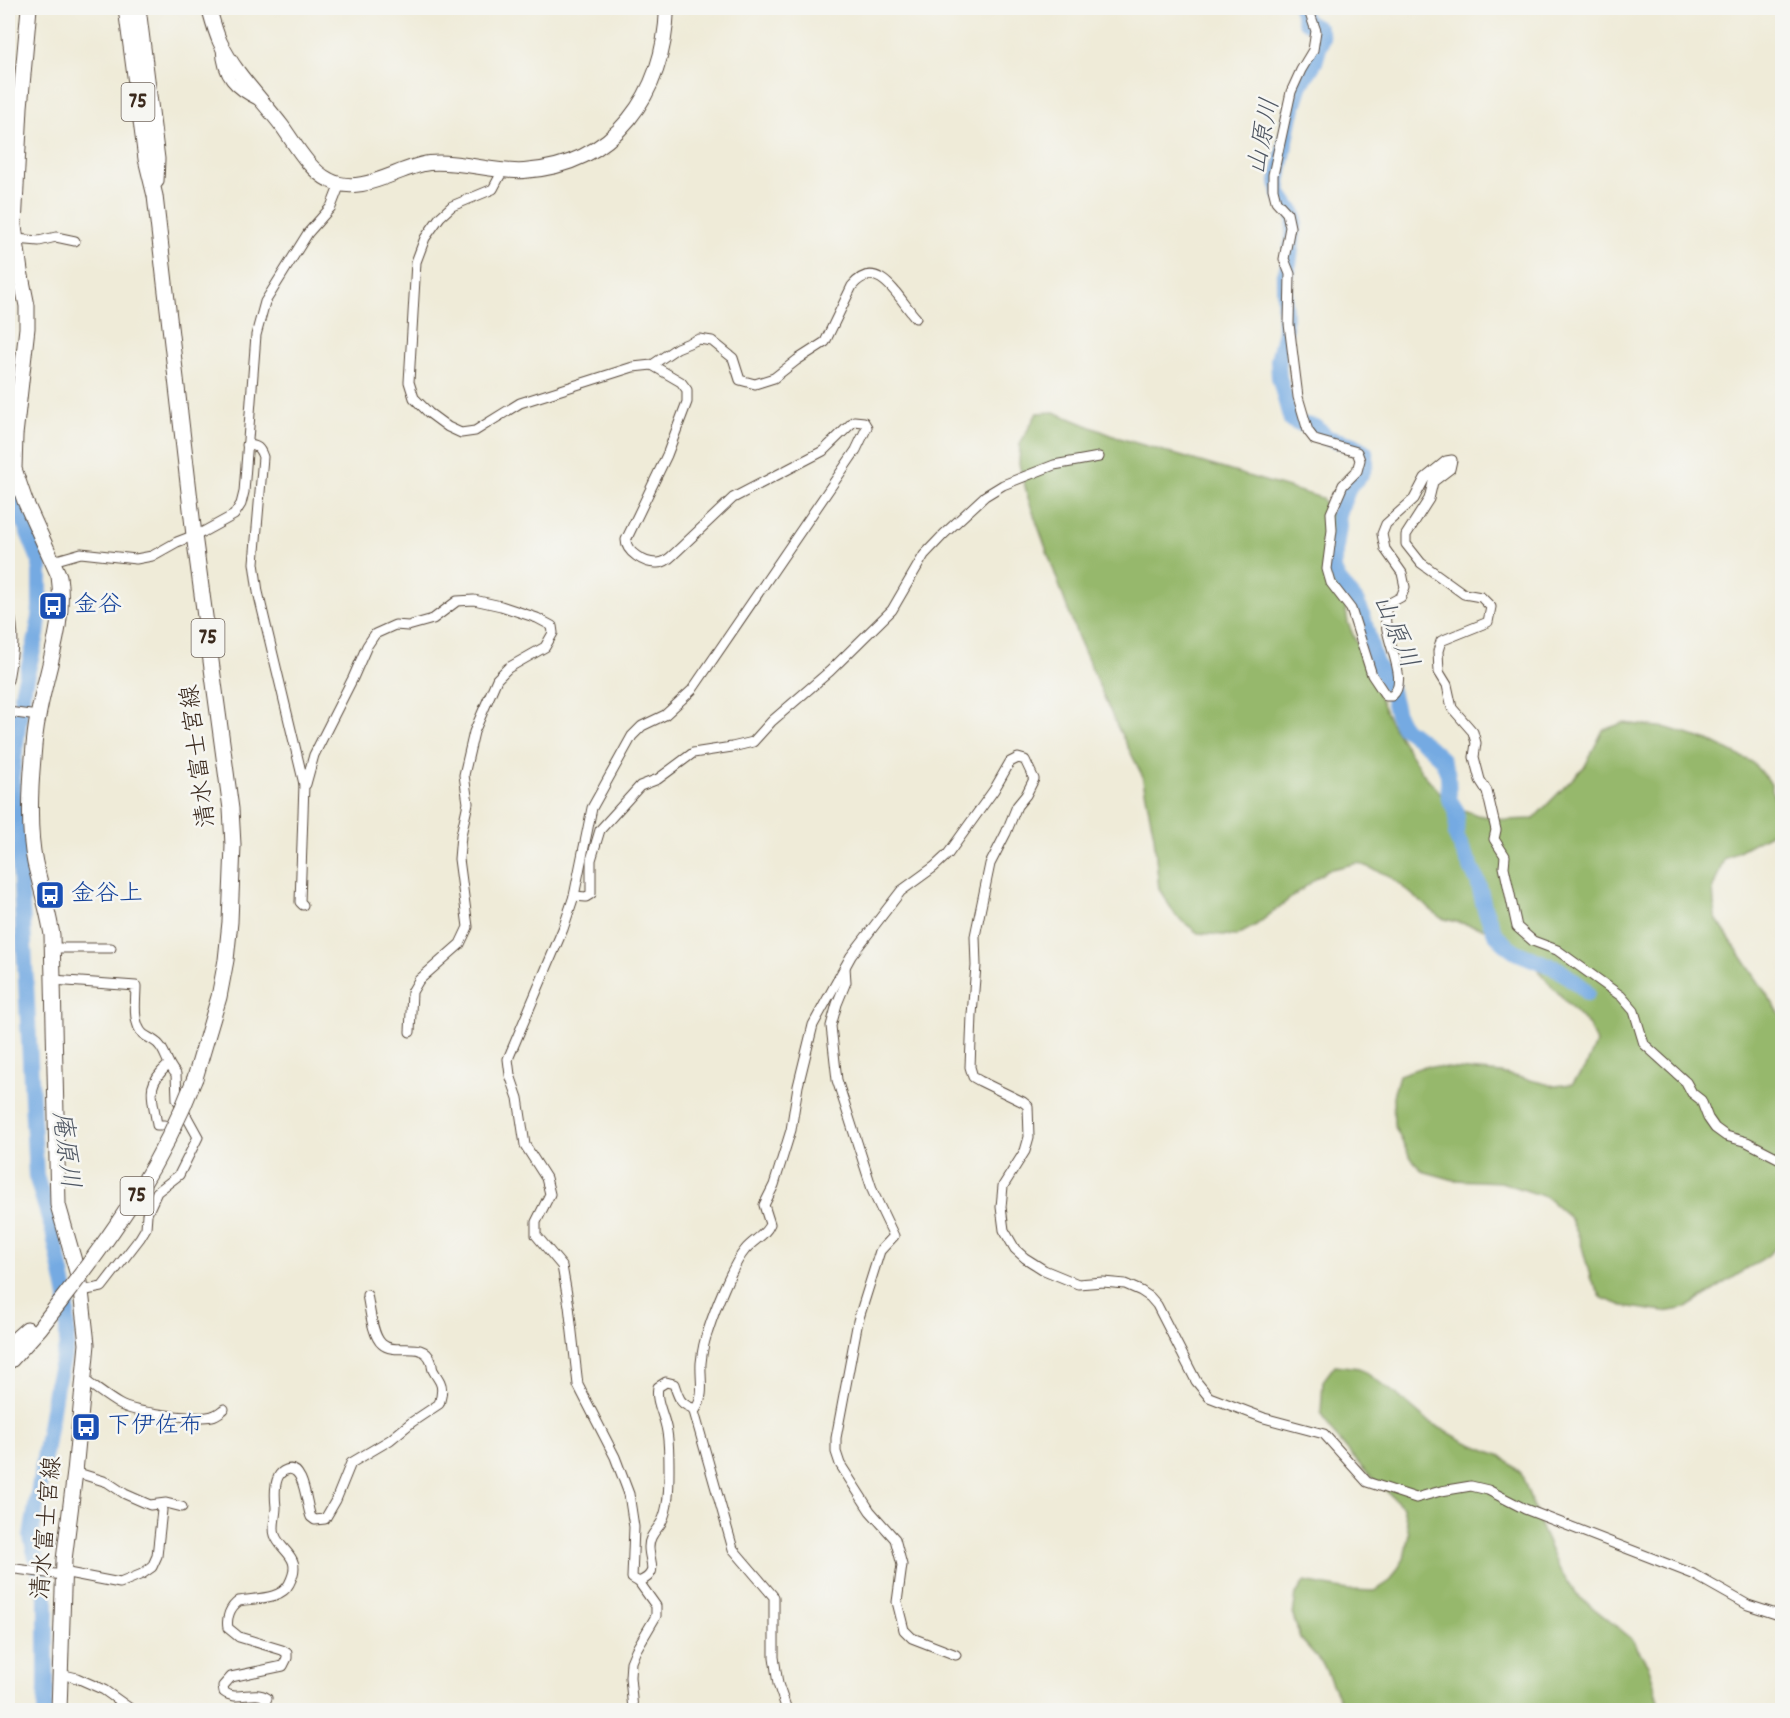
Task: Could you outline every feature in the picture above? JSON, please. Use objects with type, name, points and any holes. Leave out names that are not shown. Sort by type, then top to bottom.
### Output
[{"type":"main road","name":"清水富士宮線","points":[[29,8],[20,107],[14,226],[27,306],[27,328],[15,435],[14,469],[59,576],[61,600],[56,640],[38,716],[33,759],[31,815],[35,862],[48,907],[52,948],[58,1205],[81,1291],[87,1330],[75,1472],[63,1574],[59,1710]]},
{"type":"main road","name":"清水富士宮線","points":[[8,1360],[11,1360],[40,1328],[96,1256],[135,1199],[173,1130],[195,1078],[219,997],[230,922],[233,845],[231,809],[194,535],[155,196],[146,159],[126,8]]},
{"type":"main road","name":"清水富士宮線","points":[[138,8],[157,159],[155,196]]},
{"type":"main road","name":"清水富士宮線","points":[[8,1346],[60,1302]]},
{"type":"street","points":[[209,8],[220,42],[235,68],[318,173],[330,181],[340,183],[365,183],[403,169],[429,164],[448,163],[524,171],[546,168],[574,159],[600,145],[622,127],[642,101],[652,84],[661,55],[667,8]]},
{"type":"street","points":[[1308,8],[1316,31],[1315,41],[1313,51],[1291,92],[1273,189],[1276,201],[1287,213],[1290,227],[1284,259],[1290,274],[1289,324],[1298,397],[1308,431],[1315,440],[1357,452],[1360,460],[1357,471],[1343,484],[1331,513],[1332,530],[1327,569],[1331,583],[1351,609],[1372,675],[1386,696],[1392,696],[1397,692],[1400,681],[1385,629],[1384,612],[1388,604],[1401,597],[1405,587],[1402,573],[1385,549],[1382,534],[1386,524],[1414,500],[1425,478],[1446,461],[1452,460],[1450,470],[1433,482],[1429,499],[1406,535],[1406,544],[1421,563],[1464,594],[1481,597],[1491,607],[1488,622],[1441,641],[1438,651],[1439,672],[1447,685],[1452,708],[1473,732],[1476,743],[1474,757],[1492,810],[1496,830],[1494,839],[1505,856],[1504,867],[1517,927],[1533,941],[1557,950],[1621,996],[1634,1011],[1644,1044],[1686,1082],[1692,1093],[1701,1100],[1715,1128],[1726,1136],[1747,1142],[1782,1160]]},
{"type":"street","points":[[503,170],[493,189],[452,206],[440,218],[425,238],[416,262],[409,382],[414,398],[448,428],[461,433],[475,431],[520,403],[633,367],[652,365],[677,348],[699,339],[712,341],[733,358],[740,380],[755,384],[774,378],[825,342],[849,292],[858,280],[868,275],[878,276],[893,287],[916,318]]},
{"type":"street","points":[[53,561],[81,553],[136,559],[152,556],[234,515],[241,504],[256,335],[265,302],[308,233],[331,207],[340,183]]},
{"type":"street","points":[[16,239],[39,241],[56,237],[75,241]]},
{"type":"street","points":[[633,1710],[631,1662],[643,1635],[656,1616],[656,1606],[639,1582],[632,1578],[634,1527],[629,1494],[615,1457],[578,1385],[562,1266],[536,1235],[536,1222],[550,1194],[546,1178],[525,1145],[518,1098],[510,1075],[508,1059],[574,896],[592,807],[632,736],[642,726],[665,715],[692,690],[856,450],[867,427],[864,422],[854,421],[823,451],[733,498],[665,562],[655,564],[631,553],[626,547],[626,540],[667,455],[687,402],[687,390],[681,382],[652,365]]},
{"type":"street","points":[[247,445],[255,445],[261,450],[262,457],[254,563],[258,592],[304,784],[300,902],[303,905]]},
{"type":"street","points":[[574,896],[586,897],[591,894],[591,860],[600,830],[640,786],[658,779],[693,753],[753,742],[772,721],[830,671],[892,610],[924,555],[985,496],[1003,485],[1054,465],[1099,457]]},
{"type":"street","points":[[304,784],[306,784],[314,755],[375,634],[395,625],[408,626],[433,619],[457,601],[474,600],[528,615],[552,626],[553,633],[545,647],[508,668],[498,679],[474,732],[464,775],[468,803],[461,835],[459,859],[468,927],[460,944],[419,980],[412,992],[410,1032]]},
{"type":"street","points":[[8,607],[13,626],[14,650],[8,680]]},
{"type":"street","points":[[8,712],[38,716]]},
{"type":"street","points":[[639,1582],[651,1573],[652,1560],[649,1548],[652,1534],[661,1523],[666,1507],[669,1470],[667,1431],[656,1395],[658,1387],[666,1382],[674,1384],[680,1401],[696,1409],[702,1399],[701,1363],[707,1332],[743,1252],[752,1242],[767,1232],[770,1224],[765,1205],[774,1185],[791,1130],[804,1054],[813,1025],[851,956],[901,891],[948,854],[994,790],[1010,762],[1018,758],[1025,760],[1034,779],[1017,806],[990,864],[975,936],[976,966],[970,1067],[973,1077],[1023,1101],[1028,1106],[1029,1137],[1025,1151],[1003,1186],[1001,1207],[1004,1230],[1015,1249],[1044,1270],[1078,1284],[1103,1282],[1125,1284],[1141,1291],[1156,1305],[1196,1381],[1209,1397],[1264,1418],[1324,1434],[1367,1482],[1416,1498],[1471,1486],[1488,1490],[1524,1509],[1693,1574],[1748,1605],[1782,1616]]},
{"type":"street","points":[[52,948],[111,948]]},
{"type":"street","points":[[845,967],[846,982],[831,1026],[837,1080],[873,1192],[894,1236],[880,1251],[858,1321],[836,1438],[836,1452],[840,1464],[870,1511],[895,1539],[902,1565],[897,1602],[904,1630],[912,1638],[956,1655]]},
{"type":"street","points":[[53,980],[136,986],[137,1021],[140,1029],[144,1035],[161,1046],[168,1065],[176,1074],[177,1099],[198,1137],[179,1175],[157,1192],[147,1214],[146,1228],[140,1238],[102,1287],[81,1291]]},
{"type":"street","points":[[164,1125],[157,1125],[152,1088],[157,1075],[168,1065]]},
{"type":"street","points":[[262,1710],[267,1698],[261,1694],[229,1695],[224,1692],[223,1686],[231,1677],[283,1666],[288,1658],[287,1653],[238,1637],[228,1628],[227,1623],[233,1605],[238,1600],[278,1595],[290,1582],[294,1566],[275,1536],[274,1492],[281,1473],[286,1469],[299,1473],[310,1517],[315,1520],[324,1519],[336,1500],[351,1463],[390,1440],[439,1404],[442,1388],[433,1370],[431,1359],[414,1348],[398,1350],[383,1345],[376,1335],[367,1295]]},
{"type":"street","points":[[84,1380],[120,1405],[158,1415],[196,1418],[215,1416],[224,1409]]},
{"type":"street","points":[[693,1408],[733,1549],[774,1597],[772,1634],[774,1657],[778,1684],[788,1710]]},
{"type":"street","points":[[75,1472],[107,1482],[141,1502],[158,1505],[166,1503],[182,1507]]},
{"type":"street","points":[[8,1568],[120,1583],[152,1567],[157,1556],[162,1521],[162,1510],[158,1505]]},
{"type":"street","points":[[60,1674],[77,1678],[104,1690],[132,1710]]},
{"type":"green space","points":[[1054,412],[1116,437],[1322,498],[1331,517],[1348,623],[1389,720],[1422,772],[1451,805],[1477,815],[1506,820],[1533,819],[1585,766],[1603,730],[1623,723],[1667,728],[1709,741],[1752,762],[1771,784],[1778,815],[1770,834],[1724,859],[1713,888],[1715,917],[1782,1017],[1782,1242],[1767,1256],[1686,1308],[1664,1312],[1623,1306],[1602,1298],[1591,1280],[1580,1239],[1570,1218],[1546,1197],[1501,1182],[1454,1180],[1422,1171],[1409,1155],[1394,1125],[1393,1096],[1399,1075],[1425,1066],[1501,1073],[1555,1086],[1572,1084],[1586,1067],[1596,1043],[1589,1026],[1547,981],[1523,950],[1501,933],[1441,918],[1388,875],[1358,863],[1327,870],[1256,925],[1236,936],[1198,933],[1176,916],[1159,889],[1154,836],[1142,775],[1114,720],[1077,635],[1029,501],[1019,464],[1020,444],[1037,413]]},
{"type":"green space","points":[[1335,1365],[1359,1368],[1396,1394],[1427,1421],[1464,1441],[1501,1456],[1521,1473],[1560,1571],[1577,1595],[1631,1638],[1648,1665],[1662,1710],[1344,1710],[1323,1664],[1300,1638],[1293,1616],[1296,1594],[1304,1582],[1348,1590],[1375,1591],[1390,1581],[1404,1559],[1409,1533],[1403,1507],[1364,1470],[1332,1432],[1321,1412],[1323,1381]]},
{"type":"waterway","name":"山原川","points":[[1301,8],[1305,21],[1319,29],[1322,38],[1315,62],[1301,84],[1291,115],[1278,182],[1280,194],[1294,214],[1295,221],[1289,263],[1284,277],[1285,331],[1278,360],[1279,377],[1291,420],[1316,427],[1328,438],[1354,445],[1365,452],[1366,464],[1361,475],[1350,485],[1338,515],[1339,526],[1333,567],[1338,579],[1356,601],[1362,613],[1375,661],[1391,691],[1397,715],[1403,727],[1442,759],[1448,774],[1449,799],[1457,812],[1456,836],[1478,882],[1485,910],[1495,933],[1518,953],[1558,969],[1587,993]]},
{"type":"waterway","name":"庵原川","points":[[8,489],[40,562],[40,609],[37,635],[23,689],[12,775],[20,868],[36,1176],[53,1231],[67,1297],[67,1345],[56,1385],[31,1537],[46,1596],[45,1710]]},
{"type":"place","name":"金谷","points":[[53,606]]},
{"type":"place","name":"金谷上","points":[[50,895]]},
{"type":"place","name":"下伊佐布","points":[[86,1427]]}]
